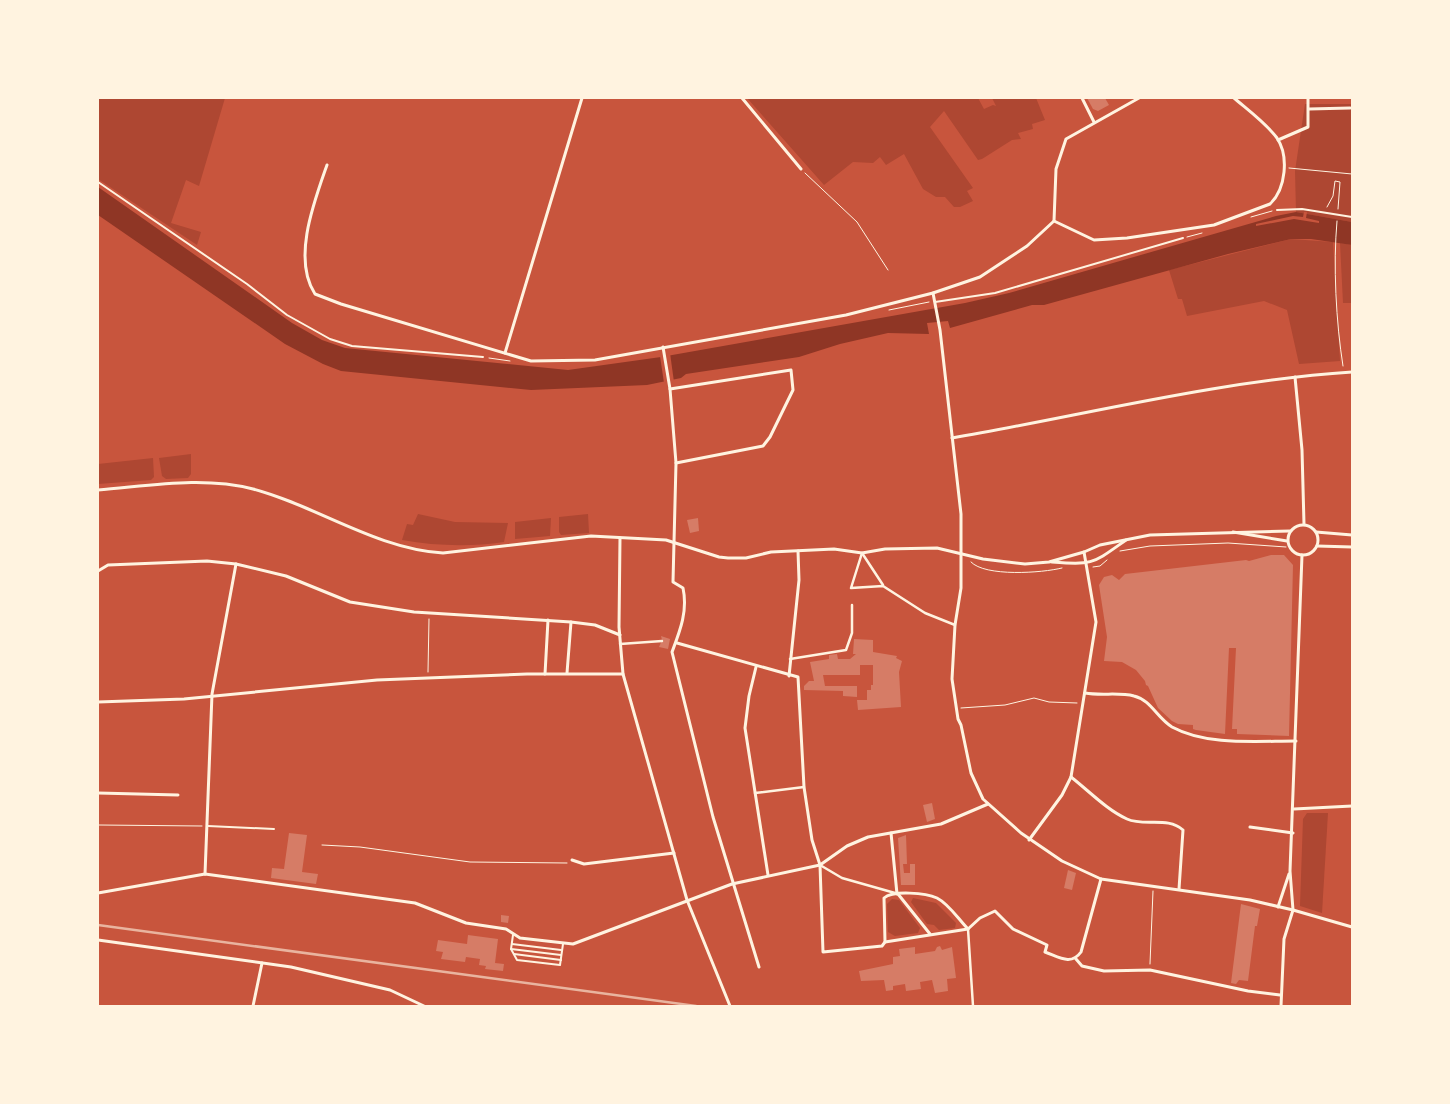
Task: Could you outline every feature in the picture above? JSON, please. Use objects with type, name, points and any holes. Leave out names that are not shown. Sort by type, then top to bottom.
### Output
[{"type":"street","points":[[504,353],[582,98]]},
{"type":"street","points":[[742,98],[801,169]]},
{"type":"street","points":[[1082,98],[1094,122]]},
{"type":"street","points":[[327,165],[310,213],[307,243],[305,274],[315,294],[341,304],[531,361],[595,360],[846,315],[933,294],[974,280],[1009,259],[1041,234],[1054,221],[1055,178],[1062,146],[1071,135],[1139,98]]},
{"type":"street","points":[[1054,221],[1094,240],[1157,234],[1214,225],[1270,204],[1281,186],[1284,168],[1278,140],[1234,98]]},
{"type":"street","points":[[1278,140],[1308,128],[1308,98]]},
{"type":"street","points":[[1309,109],[1350,108]]},
{"type":"street","points":[[933,294],[940,330],[960,511],[961,588],[955,625],[952,679],[956,708],[974,782],[983,799],[1029,840],[1062,862],[1101,879],[1179,889],[1278,907],[1352,927]]},
{"type":"street","points":[[664,349],[670,389],[676,463],[673,543],[674,582],[683,588],[686,598],[677,644],[672,652],[713,817],[759,967]]},
{"type":"street","points":[[670,389],[791,370],[793,390],[770,437],[763,446],[676,463]]},
{"type":"street","points":[[952,438],[1153,399],[1295,377],[1352,372]]},
{"type":"street","points":[[1295,377],[1302,450],[1304,524]]},
{"type":"street","points":[[98,490],[191,483],[230,485],[272,495],[386,541],[424,552],[471,551],[578,537],[666,540],[728,558],[746,558],[766,552],[834,550],[862,553],[885,549],[937,548],[1010,564],[1049,562],[1086,566],[1097,561],[1128,538]]},
{"type":"street","points":[[1304,524],[1312,527],[1316,532],[1317,546],[1313,551],[1302,555],[1294,553],[1288,546],[1287,541],[1290,531],[1297,525],[1304,524]]},
{"type":"street","points":[[1225,531],[1287,541]]},
{"type":"street","points":[[1049,562],[1084,552],[1100,544],[1171,532],[1290,531]]},
{"type":"street","points":[[1316,532],[1352,535]]},
{"type":"street","points":[[620,538],[620,644],[623,674],[687,900],[730,1006]]},
{"type":"street","points":[[1317,546],[1352,547]]},
{"type":"street","points":[[789,676],[799,580],[798,551]]},
{"type":"street","points":[[1029,840],[1062,795],[1071,776],[1096,622],[1084,552]]},
{"type":"street","points":[[862,553],[852,588],[883,586]]},
{"type":"street","points":[[862,553],[883,586],[925,613],[955,625]]},
{"type":"street","points":[[1281,1006],[1284,939],[1293,910],[1290,871],[1294,809],[1302,555]]},
{"type":"street","points":[[98,571],[108,566],[146,563],[207,561],[236,564],[286,576],[350,602],[429,613],[548,620],[595,625],[620,635]]},
{"type":"street","points":[[205,874],[212,694],[236,564]]},
{"type":"street","points":[[790,660],[846,650],[852,633],[852,605]]},
{"type":"street","points":[[545,674],[548,620]]},
{"type":"street","points":[[567,673],[570,622]]},
{"type":"street","points":[[620,644],[662,641]]},
{"type":"street","points":[[671,642],[756,667],[798,677],[804,787],[812,840],[820,865],[823,952],[882,946],[885,942],[968,929],[980,918],[995,911],[1013,929],[1047,946],[1045,952],[1070,961],[1076,959],[1081,952],[1101,879]]},
{"type":"street","points":[[756,667],[749,696],[745,728],[768,875]]},
{"type":"street","points":[[98,702],[184,699],[212,694],[377,680],[567,673],[623,674]]},
{"type":"street","points":[[1085,694],[1135,696],[1145,700],[1172,727],[1199,736],[1227,740],[1296,741]]},
{"type":"street","points":[[1071,776],[1112,811],[1129,821],[1173,824],[1184,830],[1179,889]]},
{"type":"street","points":[[754,793],[804,787]]},
{"type":"street","points":[[98,794],[178,794]]},
{"type":"street","points":[[98,893],[205,874],[415,903],[455,919],[506,929],[520,938],[573,944],[732,884],[820,865],[847,846],[868,837],[942,824],[988,804]]},
{"type":"street","points":[[1294,809],[1352,806]]},
{"type":"street","points":[[1250,827],[1292,832]]},
{"type":"street","points":[[891,833],[897,894],[930,935]]},
{"type":"street","points":[[571,862],[584,864],[674,853]]},
{"type":"street","points":[[820,865],[842,878],[897,894]]},
{"type":"street","points":[[1278,907],[1290,871]]},
{"type":"street","points":[[885,942],[884,898],[888,895],[914,893],[937,898],[968,929],[973,1006]]},
{"type":"street","points":[[98,940],[291,967],[390,990],[424,1006]]},
{"type":"street","points":[[1076,959],[1082,966],[1104,971],[1150,970],[1248,991],[1280,995]]},
{"type":"street","points":[[253,1006],[262,963]]},
{"type":"lane","points":[[98,182],[247,284],[287,315],[330,339],[352,346],[483,358]]},
{"type":"lane","points":[[1277,210],[1296,209],[1352,217]]},
{"type":"lane","points":[[936,304],[994,293],[1183,238]]},
{"type":"lane","points":[[208,826],[274,829]]},
{"type":"lane","points":[[513,935],[511,949],[517,960],[560,965],[563,944]]},
{"type":"lane","points":[[512,944],[562,950]]},
{"type":"lane","points":[[511,949],[561,955]]},
{"type":"lane","points":[[514,954],[561,960]]},
{"type":"path","points":[[1284,168],[1352,174]]},
{"type":"path","points":[[801,169],[857,222],[888,270]]},
{"type":"path","points":[[1324,212],[1333,196],[1335,181],[1340,182]]},
{"type":"path","points":[[1335,249],[1339,342],[1344,372]]},
{"type":"path","points":[[483,358],[514,361]]},
{"type":"path","points":[[1115,555],[1120,552],[1160,546],[1228,543],[1288,546]]},
{"type":"path","points":[[962,553],[976,567],[1012,573],[1052,571],[1070,566]]},
{"type":"path","points":[[1086,566],[1100,566],[1110,558]]},
{"type":"path","points":[[428,678],[429,613]]},
{"type":"path","points":[[956,708],[1005,704],[1034,698],[1049,702],[1083,704]]},
{"type":"path","points":[[98,825],[208,826]]},
{"type":"path","points":[[322,846],[360,846],[470,862],[571,862]]},
{"type":"path","points":[[1150,970],[1153,887]]},
{"type":"shaded area","points":[[98,98],[225,98],[199,186],[186,180],[171,223],[201,232],[197,245],[98,179]]},
{"type":"shaded area","points":[[747,98],[978,98],[984,109],[993,105],[996,106],[992,98],[1036,98],[1045,120],[1032,124],[1033,129],[1018,133],[1021,139],[1012,140],[978,160],[944,111],[930,127],[973,188],[967,191],[973,201],[960,207],[954,207],[945,197],[936,197],[923,189],[904,154],[886,165],[880,157],[873,163],[853,162],[824,185]]},
{"type":"shaded area","points":[[1305,104],[1352,104],[1352,222],[1296,212],[1295,171]]},
{"type":"shaded area","points":[[98,187],[292,323],[322,340],[345,348],[568,370],[661,357],[965,303],[1009,293],[1276,216],[1296,212],[1352,222],[1352,245],[1311,239],[1291,239],[1228,254],[1044,305],[1032,305],[950,328],[948,321],[927,323],[929,334],[888,333],[840,344],[799,357],[686,374],[681,378],[647,385],[531,390],[341,371],[323,364],[285,344],[98,215]]},
{"type":"shaded area","points":[[1291,239],[1333,242],[1340,361],[1299,364],[1287,310],[1264,301],[1187,316],[1182,299],[1178,299],[1169,270]]},
{"type":"shaded area","points":[[1340,243],[1352,245],[1352,303],[1343,303]]},
{"type":"shaded area","points":[[191,454],[191,474],[188,478],[166,479],[162,476],[159,458]]},
{"type":"shaded area","points":[[153,458],[154,477],[151,480],[98,484],[98,464]]},
{"type":"shaded area","points":[[418,514],[455,522],[508,523],[504,542],[453,545],[402,540],[407,524],[413,525]]},
{"type":"shaded area","points":[[588,514],[589,533],[561,535],[559,532],[559,517]]},
{"type":"shaded area","points":[[551,518],[550,536],[515,539],[515,522]]},
{"type":"shaded area","points":[[1307,813],[1328,813],[1322,913],[1300,906],[1303,819]]},
{"type":"shaded area","points":[[913,898],[936,903],[956,923],[955,928],[939,930],[934,925],[927,924],[911,902]]},
{"type":"shaded area","points":[[892,899],[899,900],[920,928],[918,933],[895,936],[888,932],[887,904]]},
{"type":"pier","points":[[1304,212],[1307,212],[1306,218],[1319,221],[1319,223],[1294,219],[1256,226],[1256,224],[1293,216],[1303,217]]},
{"type":"pier","points":[[670,353],[674,382],[664,383],[660,356]]},
{"type":"building","points":[[1087,98],[1105,98],[1109,105],[1098,111],[1093,109]]},
{"type":"building","points":[[698,518],[699,531],[690,533],[687,520]]},
{"type":"building","points":[[1271,555],[1284,555],[1293,565],[1289,736],[1237,734],[1237,729],[1232,729],[1236,648],[1229,648],[1225,734],[1196,730],[1193,729],[1193,725],[1178,724],[1172,721],[1158,708],[1148,686],[1136,670],[1122,662],[1104,661],[1107,637],[1099,585],[1104,577],[1112,575],[1119,580],[1125,574],[1249,561]]},
{"type":"building","points":[[661,636],[670,639],[668,649],[659,647],[662,640]]},
{"type":"building","points":[[854,639],[873,640],[873,652],[897,656],[896,658],[902,661],[899,672],[901,707],[858,710],[857,700],[867,700],[867,690],[871,690],[871,685],[873,685],[873,665],[860,665],[860,675],[823,675],[825,686],[857,686],[857,697],[843,696],[843,691],[804,690],[804,686],[809,681],[814,681],[810,662],[829,659],[829,655],[837,654],[838,659],[850,659],[856,654],[853,654]]},
{"type":"building","points":[[932,803],[935,819],[927,822],[923,805]]},
{"type":"building","points":[[289,833],[307,835],[302,872],[318,874],[316,884],[271,878],[272,868],[284,869]]},
{"type":"building","points":[[906,835],[907,864],[903,864],[904,873],[910,873],[910,864],[915,864],[915,885],[901,885],[898,838]]},
{"type":"building","points":[[1068,870],[1076,873],[1072,890],[1064,888]]},
{"type":"building","points":[[1241,904],[1260,909],[1257,926],[1255,926],[1248,981],[1239,980],[1236,984],[1231,983]]},
{"type":"building","points":[[501,915],[509,916],[508,923],[501,922]]},
{"type":"building","points":[[468,935],[498,939],[495,963],[504,964],[503,971],[485,969],[486,966],[479,965],[480,959],[466,957],[465,962],[441,959],[443,952],[436,951],[438,940],[467,944]]},
{"type":"building","points":[[940,946],[942,950],[952,947],[956,978],[947,979],[948,991],[935,993],[932,980],[920,982],[921,989],[906,991],[905,984],[893,986],[893,990],[886,991],[884,980],[861,981],[859,971],[893,964],[893,957],[900,956],[899,949],[915,947],[915,954],[935,951]]},
{"type":"railway","points":[[98,925],[696,1006]]}]
